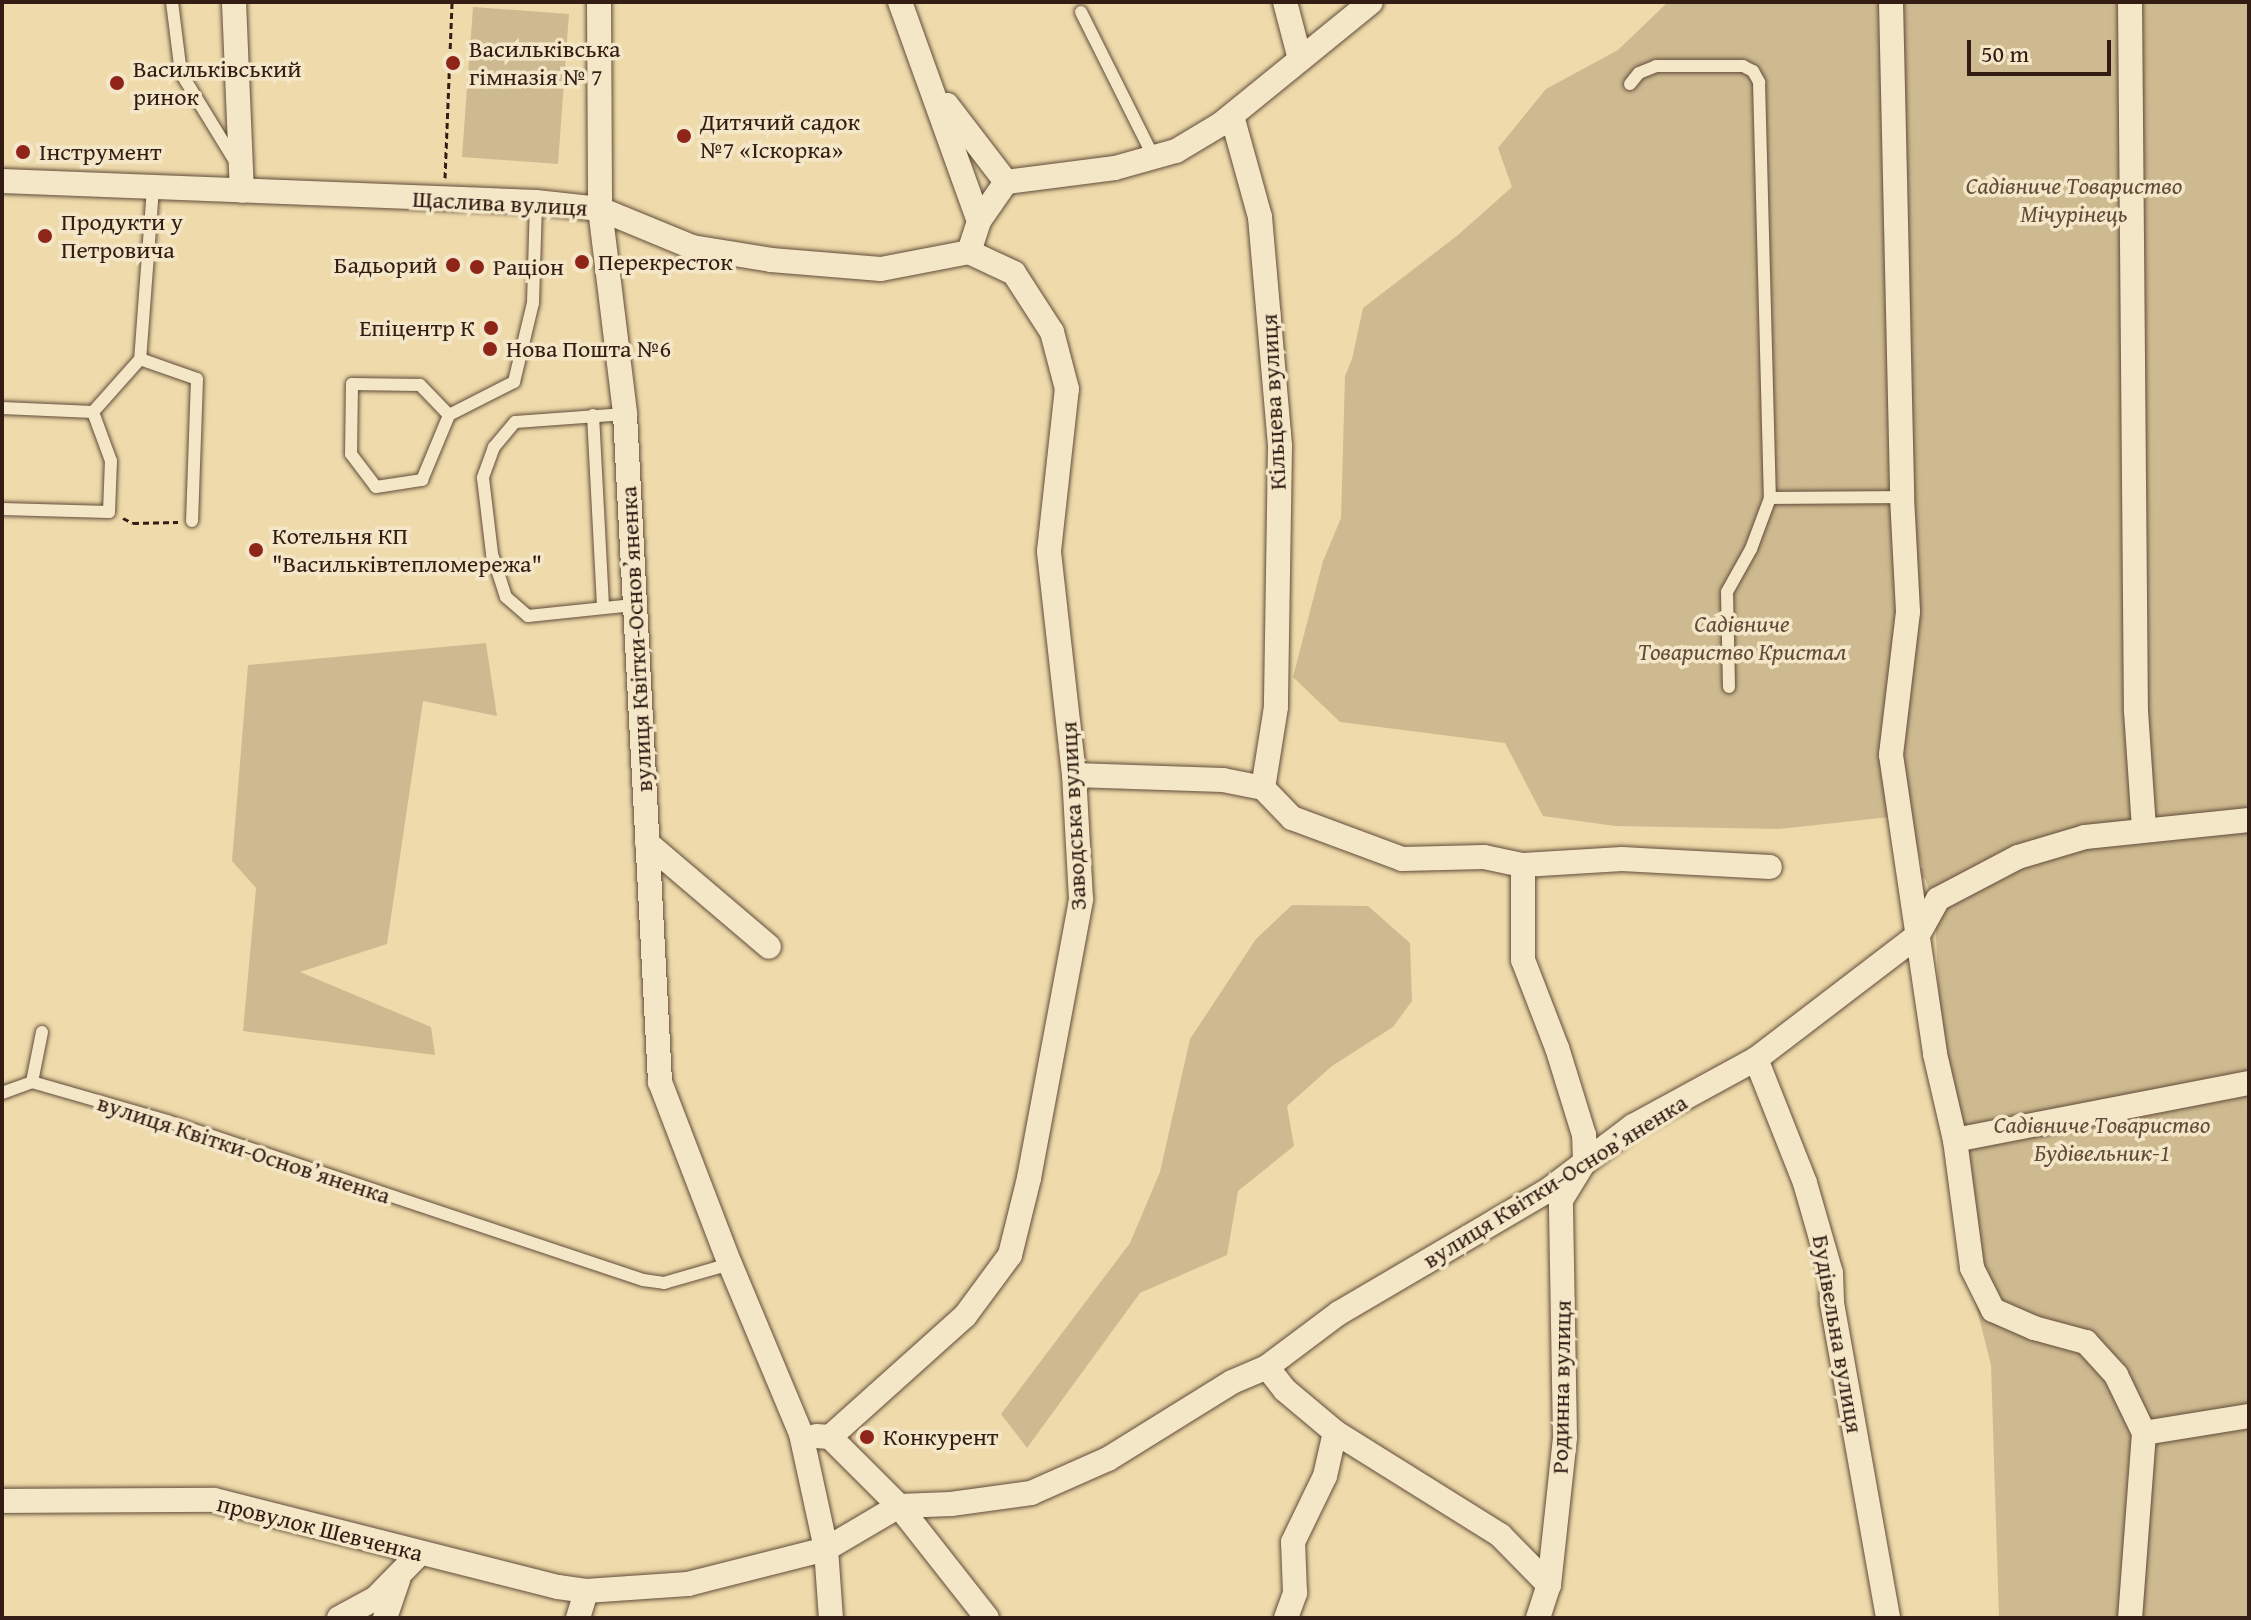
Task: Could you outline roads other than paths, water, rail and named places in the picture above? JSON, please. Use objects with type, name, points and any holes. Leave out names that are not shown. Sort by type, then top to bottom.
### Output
[{"type":"street","points":[[234,2],[242,191]]},
{"type":"street","name":"вулиця Квітки-Основʼяненка","points":[[599,2],[600,209],[625,414],[660,1082],[730,1264],[801,1434],[826,1549],[831,1618]]},
{"type":"street","points":[[900,2],[979,221]]},
{"type":"street","points":[[1285,2],[1300,59]]},
{"type":"street","points":[[969,252],[979,221],[1006,182],[1115,168],[1176,151],[1232,116],[1371,2]]},
{"type":"street","points":[[1891,2],[1902,497],[1908,612],[1891,755],[1935,1054],[1955,1140],[1972,1268],[1993,1310],[2034,1328],[2086,1342],[2116,1375],[2144,1433],[2130,1618]]},
{"type":"street","points":[[2130,2],[2136,711],[2144,829]]},
{"type":"street","points":[[933,87],[1006,182]]},
{"type":"street","name":"Кільцева вулиця","points":[[1232,116],[1260,217],[1280,446],[1276,707],[1263,788]]},
{"type":"street","name":"Щаслива вулиця","points":[[2,181],[536,202],[600,209],[692,247],[771,260],[881,269],[969,252]]},
{"type":"street","name":"Заводська вулиця","points":[[830,1437],[965,1316],[1010,1255],[1035,1148],[1081,899],[1074,775],[1049,551],[1067,389],[1052,332],[1014,273],[969,252]]},
{"type":"street","points":[[1074,775],[1223,780],[1263,788],[1292,818],[1402,859],[1484,857],[1523,865],[1622,859],[1770,867]]},
{"type":"street","points":[[1918,935],[1938,899],[2018,857],[2085,837],[2249,820]]},
{"type":"street","points":[[647,843],[769,947]]},
{"type":"street","points":[[1523,865],[1523,960],[1584,1135],[1585,1161]]},
{"type":"street","name":"вулиця Квітки-Основʼяненка","points":[[899,1506],[951,1504],[1031,1493],[1108,1459],[1232,1382],[1267,1367],[1339,1313],[1547,1191],[1633,1126],[1756,1059],[1918,935]]},
{"type":"street","name":"Будівельна вулиця","points":[[1756,1059],[1805,1183],[1831,1273],[1832,1303],[1888,1618]]},
{"type":"street","points":[[1955,1140],[2249,1083]]},
{"type":"street","name":"Родинна вулиця","points":[[1538,1618],[1549,1585],[1565,1437],[1561,1200],[1585,1161]]},
{"type":"street","points":[[1267,1367],[1285,1390],[1335,1432],[1500,1535],[1549,1585]]},
{"type":"street","points":[[2144,1433],[2249,1416]]},
{"type":"street","points":[[1286,1618],[1295,1593],[1293,1542],[1325,1476],[1335,1432]]},
{"type":"street","points":[[801,1434],[830,1437],[899,1506],[987,1618]]},
{"type":"street","name":"провулок Шевченка","points":[[2,1501],[214,1500],[420,1553],[586,1591],[688,1584],[826,1549],[899,1506]]},
{"type":"street","points":[[339,1618],[376,1598],[420,1553]]},
{"type":"street","name":"провулок Шевченка","points":[[385,1618],[400,1574]]},
{"type":"street","points":[[578,1618],[586,1591]]},
{"type":"lane","points":[[172,2],[181,73],[234,160],[242,191]]},
{"type":"lane","points":[[1081,12],[1154,158]]},
{"type":"lane","points":[[1630,84],[1639,73],[1656,66],[1743,66],[1753,71],[1759,82],[1770,498],[1751,549],[1727,592],[1729,687]]},
{"type":"lane","points":[[93,412],[140,359],[153,188]]},
{"type":"lane","points":[[449,415],[420,385],[352,384],[351,454],[376,487],[422,480],[449,415],[514,382],[533,303],[536,202]]},
{"type":"lane","points":[[140,359],[197,379],[192,521]]},
{"type":"lane","points":[[2,408],[93,412]]},
{"type":"lane","points":[[2,509],[109,512],[111,461],[93,412]]},
{"type":"lane","points":[[625,414],[515,422],[494,447],[483,478],[492,554],[506,597],[528,616],[633,605]]},
{"type":"lane","points":[[593,415],[603,608]]},
{"type":"lane","points":[[1770,498],[1902,497]]},
{"type":"lane","points":[[2,1093],[32,1082],[42,1032]]},
{"type":"lane","name":"вулиця Квітки-Основʼяненка","points":[[32,1082],[167,1121],[643,1280],[664,1283],[730,1264]]},
{"type":"place","name":"Васильківська гімназія № 7","points":[[453,63]]},
{"type":"place","name":"Васильківський ринок","points":[[117,83]]},
{"type":"place","name":"Дитячий садок №7 «Іскорка»","points":[[684,136]]},
{"type":"place","name":"Інструмент","points":[[23,152]]},
{"type":"place","name":"Продукти у Петровича","points":[[45,236]]},
{"type":"place","name":"Перекресток","points":[[582,262]]},
{"type":"place","name":"Бадьорий","points":[[453,265]]},
{"type":"place","name":"Раціон","points":[[477,267]]},
{"type":"place","name":"Епіцентр К","points":[[491,328]]},
{"type":"place","name":"Нова Пошта №6","points":[[490,349]]},
{"type":"place","name":"Котельня КП \"Васильківтепломережа\"","points":[[256,550]]},
{"type":"place","name":"Конкурент","points":[[867,1437]]},
{"type":"park label","name":"Садівниче Товариство Мічурінець","points":[[2074,200]]},
{"type":"park label","name":"Садівниче Товариство Кристал","points":[[1742,638]]},
{"type":"park label","name":"Садівниче Товариство Будівельник-1","points":[[2102,1139]]}]
